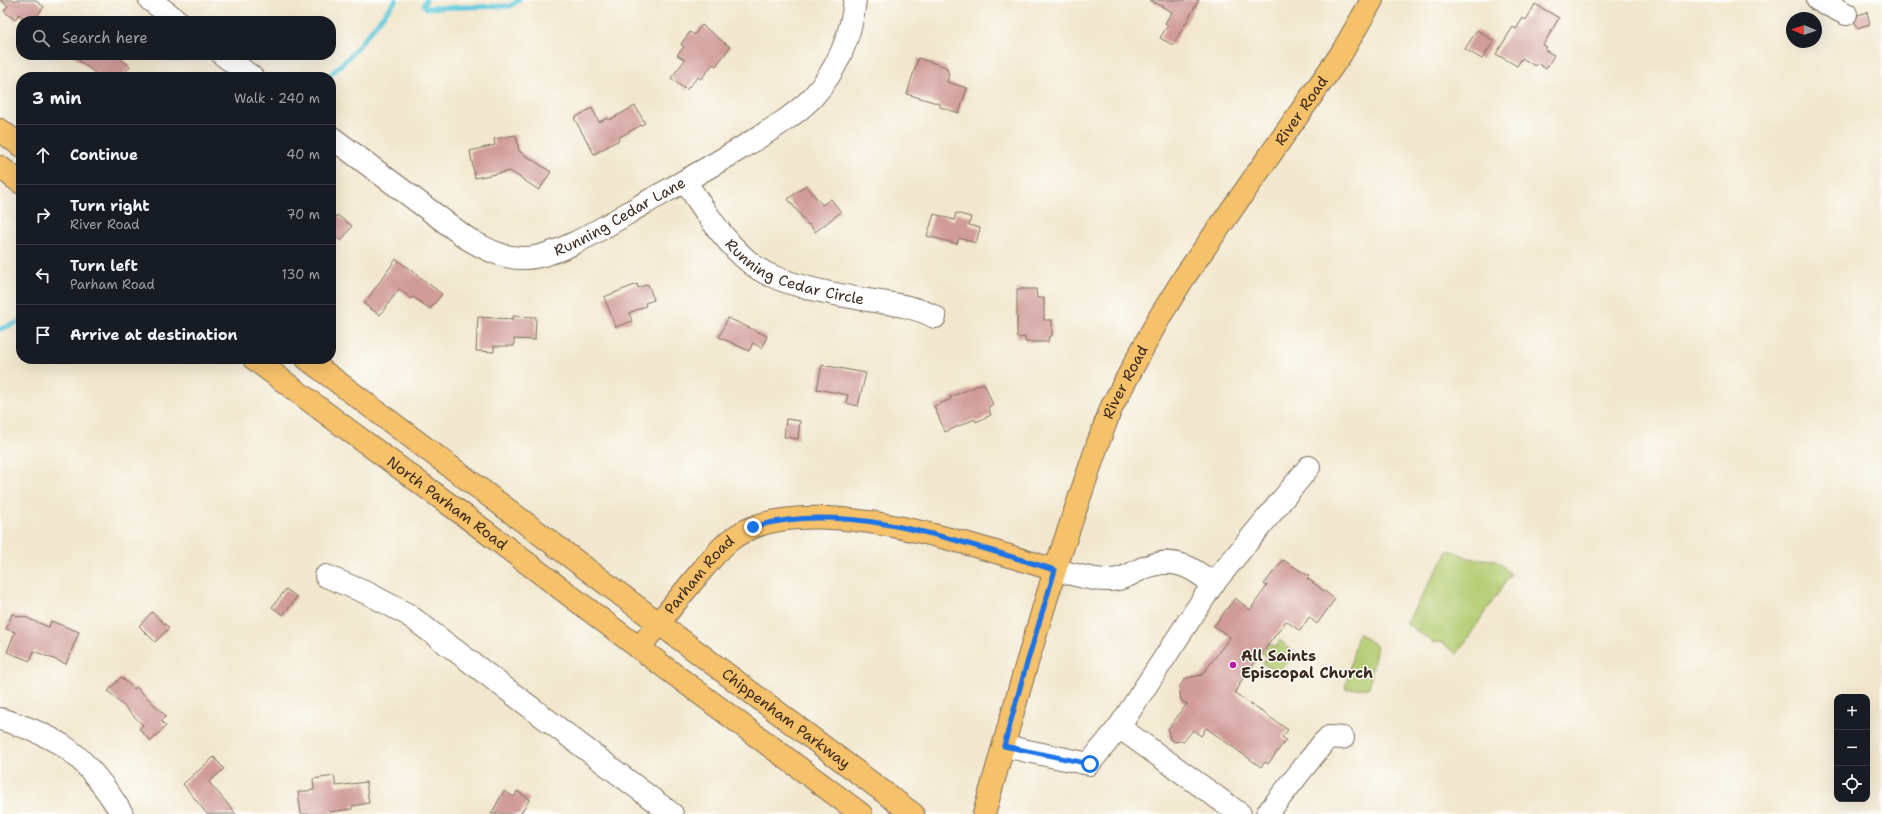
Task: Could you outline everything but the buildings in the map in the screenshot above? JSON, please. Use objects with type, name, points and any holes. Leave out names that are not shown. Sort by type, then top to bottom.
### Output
[{"type":"main road","name":"River Road","points":[[985,809],[1055,570],[1112,406],[1159,318],[1185,276],[1340,54],[1372,0]]},
{"type":"main road","points":[[0,130],[16,142]]},
{"type":"main road","points":[[0,167],[16,179]]},
{"type":"main road","name":"North Parham Road","points":[[261,364],[347,430],[469,518],[639,648]]},
{"type":"main road","name":"North Parham Road","points":[[314,364],[659,623]]},
{"type":"main road","name":"Parham Road","points":[[639,648],[723,546],[753,527],[784,520],[838,519],[879,523],[928,533],[1055,570]]},
{"type":"main road","name":"Chippenham Parkway","points":[[659,623],[913,814]]},
{"type":"main road","name":"Chippenham Parkway","points":[[639,648],[861,814]]},
{"type":"street","points":[[150,0],[171,16]]},
{"type":"street","name":"Running Cedar Lane","points":[[336,141],[468,239],[489,250],[508,257],[525,258],[552,252],[584,237],[685,181],[786,120],[811,99],[832,71],[844,50],[853,18],[856,0]]},
{"type":"street","points":[[1818,0],[1846,14]]},
{"type":"street","points":[[230,60],[245,72]]},
{"type":"street","name":"Running Cedar Circle","points":[[685,181],[709,217],[732,244],[758,268],[793,283],[854,298],[910,307],[924,311],[935,317]]},
{"type":"street","points":[[1004,746],[1090,764],[1119,727],[1213,584],[1309,467]]},
{"type":"street","points":[[1055,570],[1105,581],[1119,579],[1148,566],[1166,562],[1182,564],[1195,570],[1213,584]]},
{"type":"street","points":[[326,576],[369,594],[407,614],[672,814]]},
{"type":"street","points":[[0,719],[23,725],[63,745],[75,755],[104,786],[122,814]]},
{"type":"street","points":[[1119,727],[1240,814]]},
{"type":"street","points":[[1267,814],[1323,743],[1329,738],[1343,738]]},
{"type":"green space","points":[[1448,551],[1454,551],[1468,558],[1496,560],[1511,574],[1457,654],[1441,642],[1434,643],[1406,623]]},
{"type":"green space","points":[[1358,633],[1377,646],[1369,688],[1345,689]]},
{"type":"green space","points":[[1280,640],[1289,647],[1291,654],[1287,664],[1284,667],[1277,669],[1268,667],[1263,664],[1268,657],[1262,653],[1269,643],[1276,647]]},
{"type":"waterway","points":[[333,72],[351,55],[396,0]]},
{"type":"waterway","points":[[426,0],[424,4],[426,8],[510,6],[519,0]]},
{"type":"waterway","points":[[0,329],[16,323]]},
{"type":"place","name":"All Saints Episcopal Church","points":[[1233,665]]},
{"type":"route","points":[[753,527],[784,520],[798,519],[838,519],[879,523],[928,533],[1055,570],[1004,746],[1090,764]]}]
